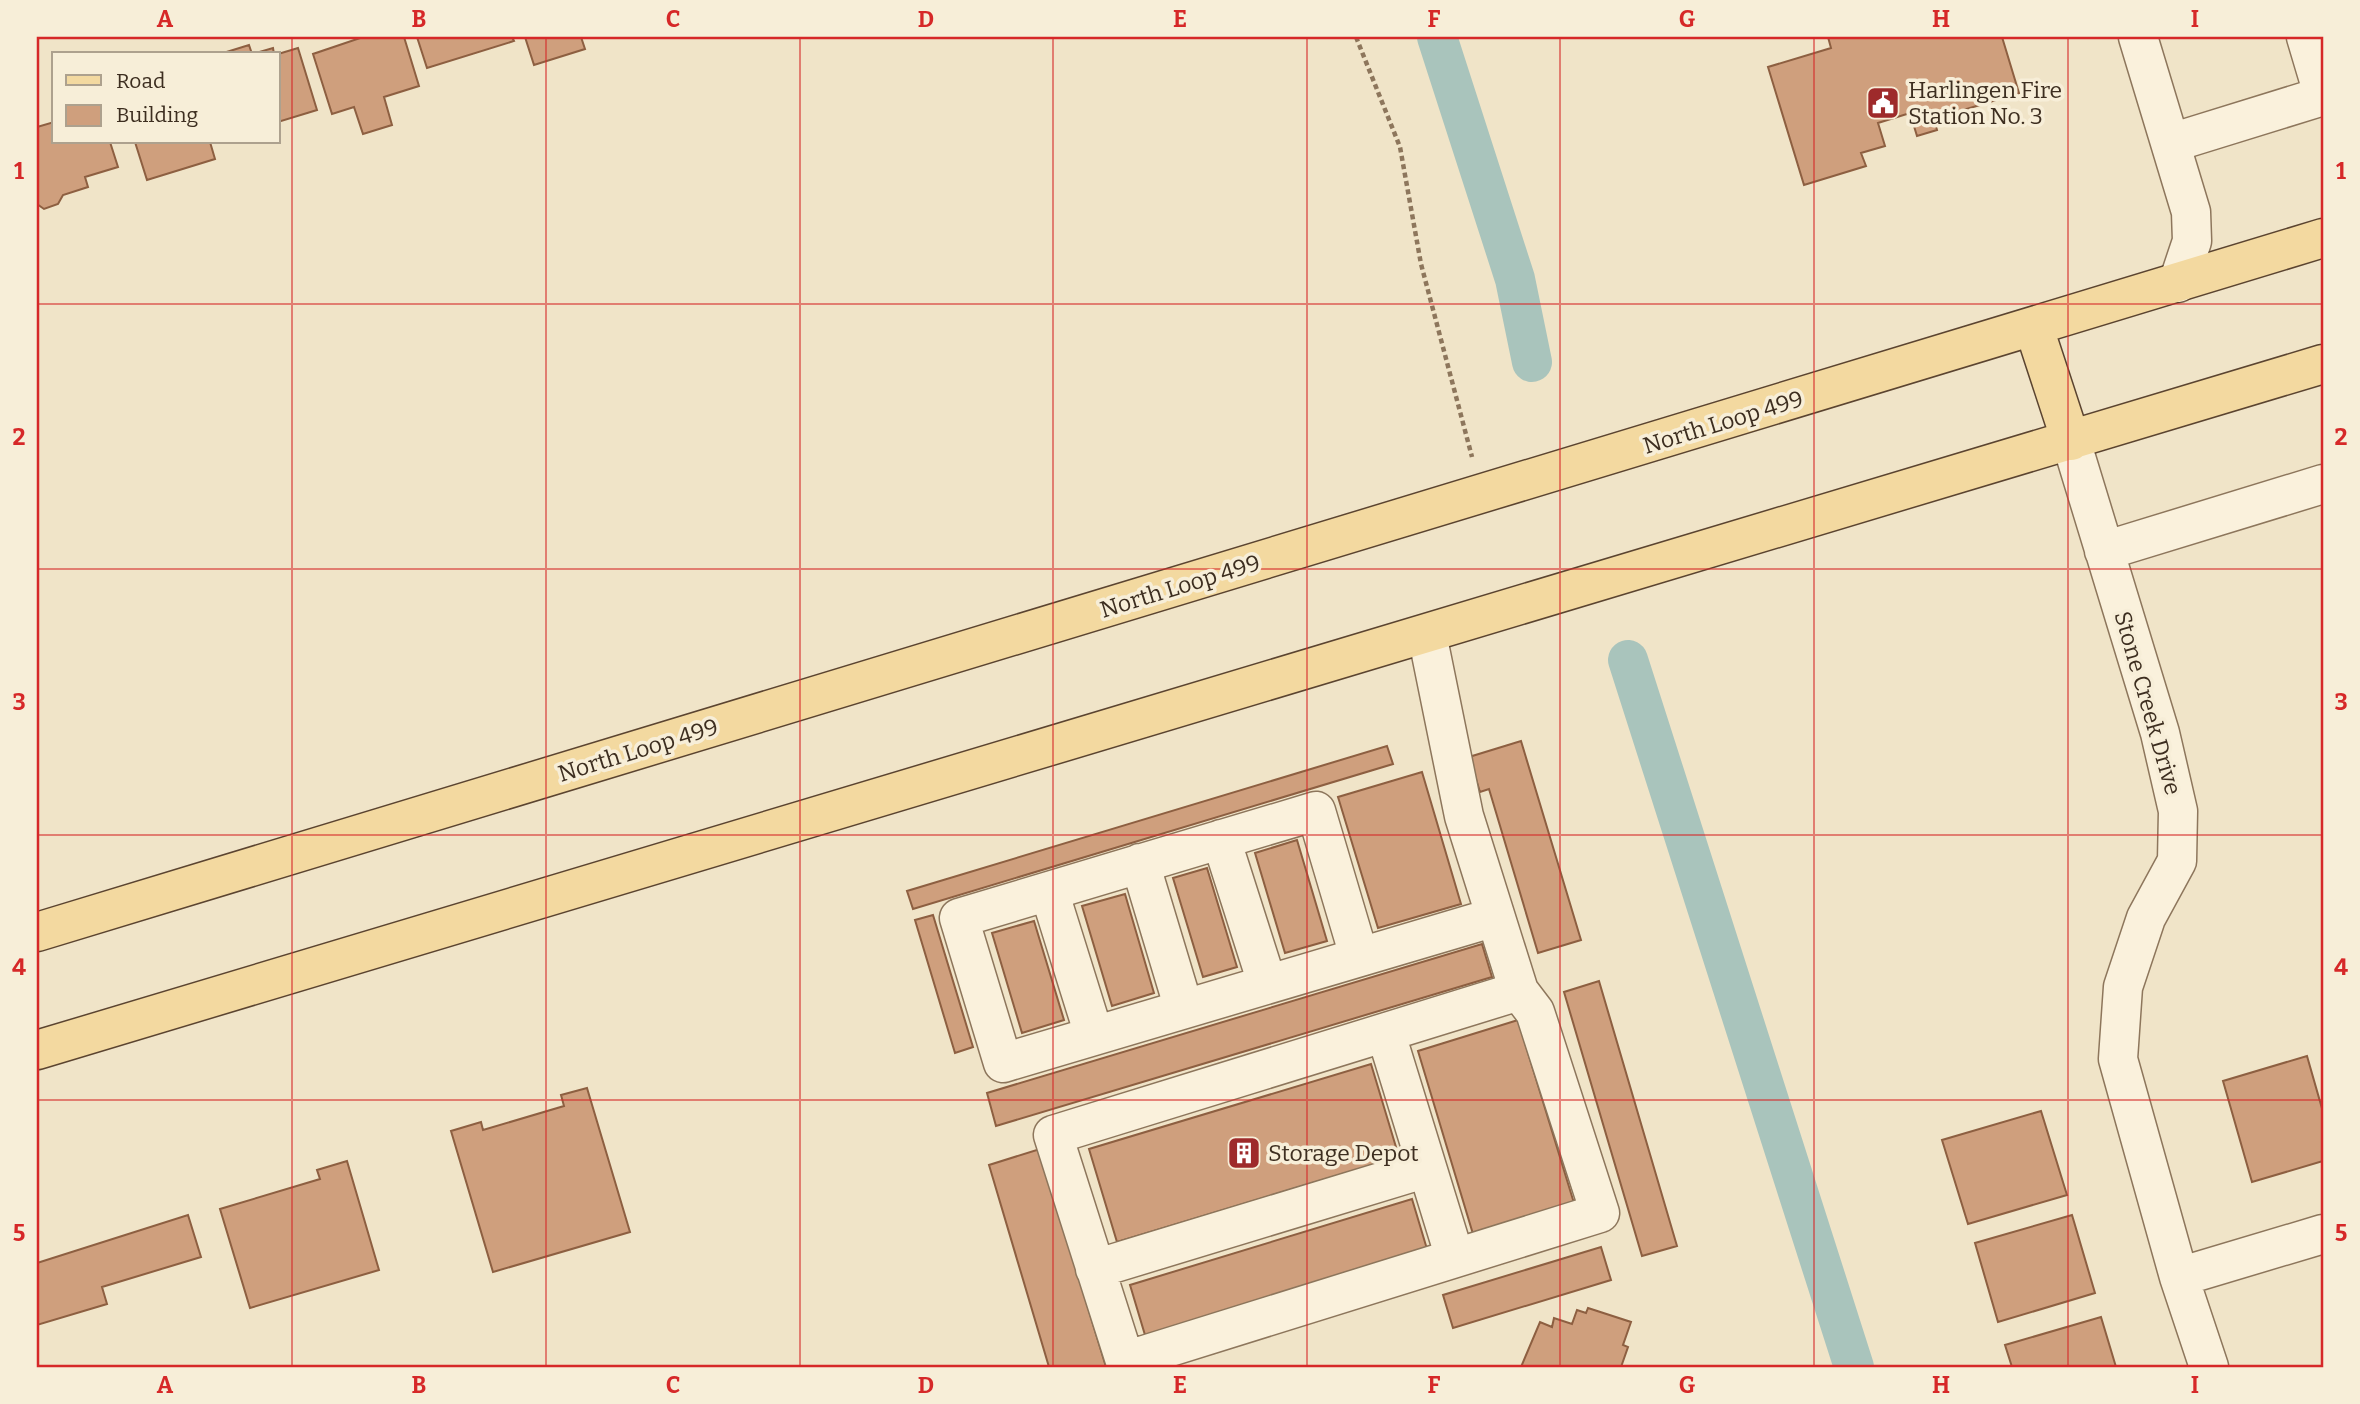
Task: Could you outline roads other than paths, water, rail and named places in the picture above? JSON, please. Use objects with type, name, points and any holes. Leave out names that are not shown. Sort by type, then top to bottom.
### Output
[{"type":"main road","name":"North Loop 499","points":[[37,932],[2034,328],[2323,238]]},
{"type":"main road","points":[[2034,328],[2071,441]]},
{"type":"main road","points":[[37,1050],[2323,364]]},
{"type":"street","points":[[2138,37],[2191,212],[2192,241],[2178,284]]},
{"type":"street","points":[[2171,143],[2323,95],[2306,37]]},
{"type":"street","name":"Stone Creek Drive","points":[[2071,441],[2160,733],[2178,811],[2177,861],[2146,918],[2123,987],[2118,1059],[2179,1277],[2209,1367]]},
{"type":"street","points":[[2105,551],[2323,484]]},
{"type":"street","points":[[1427,634],[1464,816],[1520,991],[1535,1012],[1600,1213],[1125,1361],[1053,1135],[1520,991]]},
{"type":"street","points":[[1359,956],[1316,811],[959,918],[1003,1063],[1495,917]]},
{"type":"street","points":[[1221,839],[1267,983]]},
{"type":"street","points":[[1140,863],[1184,1009]]},
{"type":"street","points":[[1049,891],[1094,1035]]},
{"type":"street","points":[[1386,1034],[1455,1258]]},
{"type":"street","points":[[1095,1269],[1427,1168]]},
{"type":"street","points":[[2179,1277],[2323,1234]]},
{"type":"waterway","points":[[1437,37],[1515,279],[1532,362]]},
{"type":"waterway","points":[[1628,660],[1854,1367]]},
{"type":"place","name":"Harlingen Fire Station No. 3","points":[[1883,103]]},
{"type":"place","name":"Storage Depot","points":[[1244,1153]]}]
